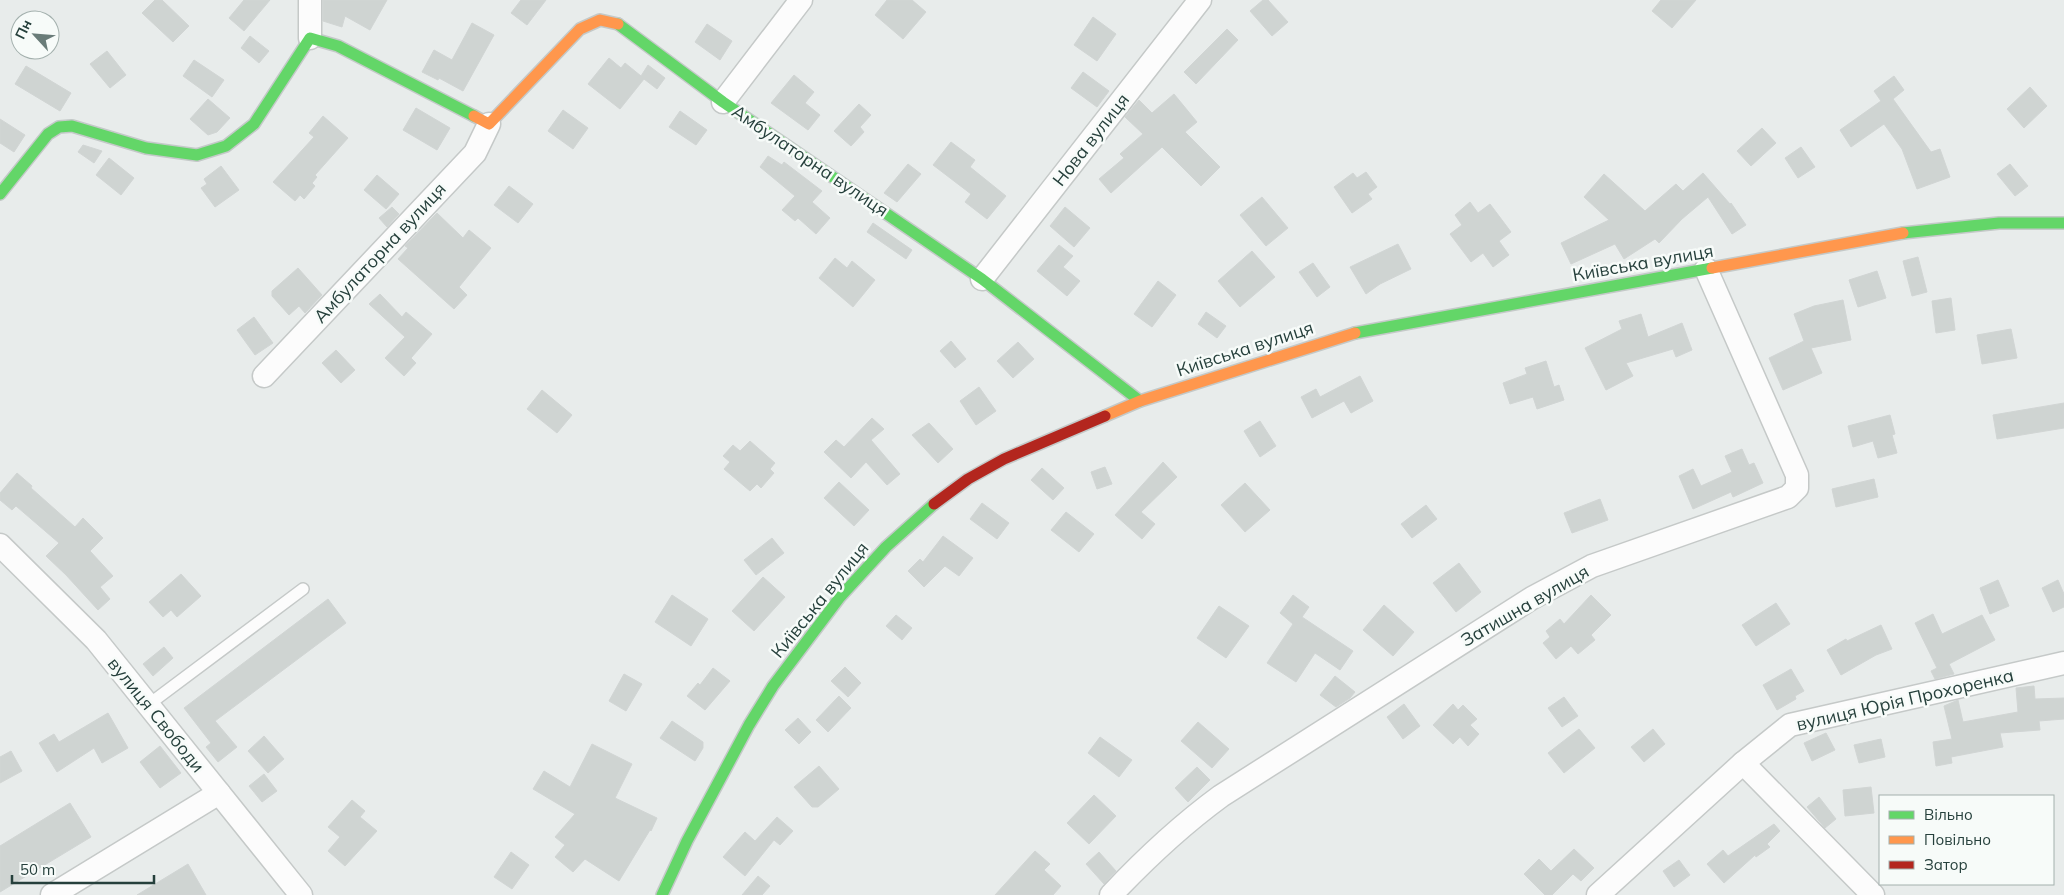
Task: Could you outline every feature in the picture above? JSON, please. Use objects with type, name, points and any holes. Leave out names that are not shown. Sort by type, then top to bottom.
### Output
[{"type":"street","points":[[0,194],[48,134],[59,127],[72,126],[146,148],[197,155],[226,146],[254,124],[277,92],[310,38],[310,0]]},
{"type":"street","points":[[723,102],[801,0]]},
{"type":"street","name":"Нова вулиця","points":[[982,279],[1200,0]]},
{"type":"street","name":"Амбулаторна вулиця","points":[[264,376],[475,153],[489,124],[580,28],[593,20],[609,20],[621,25],[723,102],[982,279],[1140,401]]},
{"type":"street","points":[[310,38],[338,46],[489,124]]},
{"type":"street","name":"Київська вулиця","points":[[662,895],[715,786],[748,725],[773,686],[840,597],[886,546],[923,512],[968,479],[1004,459],[1140,401],[1347,335],[1911,231],[1999,223],[2064,223]]},
{"type":"street","name":"Затишна вулиця","points":[[1111,895],[1149,854],[1186,822],[1221,796],[1532,598],[1592,566],[1788,497],[1797,488],[1797,475],[1706,269]]},
{"type":"street","name":"вулиця Свободи","points":[[0,544],[96,640],[301,895]]},
{"type":"street","name":"вулиця Юрія Прохоренка","points":[[1598,895],[1743,763],[1790,725],[2064,663]]},
{"type":"street","points":[[1743,763],[1873,895]]},
{"type":"street","points":[[52,895],[218,793]]},
{"type":"lane","points":[[148,705],[302,589]]},
{"type":"building","points":[[155,0],[162,0],[189,26],[173,42],[142,13]]},
{"type":"building","points":[[244,0],[270,0],[244,31],[229,18]]},
{"type":"building","points":[[323,0],[387,0],[370,30],[345,16],[342,27],[323,21]]},
{"type":"building","points":[[521,0],[546,0],[527,25],[511,13]]},
{"type":"building","points":[[887,0],[912,0],[926,12],[903,39],[875,15]]},
{"type":"building","points":[[1263,0],[1268,0],[1288,22],[1272,36],[1250,11]]},
{"type":"building","points":[[1661,0],[1696,0],[1672,28],[1652,11]]},
{"type":"building","points":[[1093,17],[1116,34],[1097,61],[1074,45]]},
{"type":"building","points":[[472,23],[494,35],[463,91],[439,78],[438,80],[422,72],[434,50],[452,60]]},
{"type":"building","points":[[707,24],[732,41],[720,60],[695,42]]},
{"type":"building","points":[[1227,29],[1238,40],[1196,84],[1184,72]]},
{"type":"building","points":[[250,36],[269,51],[259,63],[241,48]]},
{"type":"building","points":[[107,51],[126,75],[110,88],[90,64]]},
{"type":"building","points":[[609,58],[621,68],[625,63],[641,76],[648,65],[665,78],[657,89],[644,79],[620,109],[588,84]]},
{"type":"building","points":[[194,60],[224,80],[212,97],[183,76]]},
{"type":"building","points":[[26,66],[71,93],[60,111],[15,84]]},
{"type":"building","points":[[1083,72],[1109,91],[1097,107],[1071,88]]},
{"type":"building","points":[[794,75],[814,92],[805,103],[820,115],[808,130],[771,103]]},
{"type":"building","points":[[1894,76],[1904,90],[1893,99],[1931,152],[1940,149],[1950,177],[1917,189],[1902,149],[1884,124],[1851,147],[1840,130],[1881,101],[1874,91]]},
{"type":"building","points":[[2030,87],[2047,106],[2024,128],[2007,109]]},
{"type":"building","points":[[1174,94],[1197,122],[1185,132],[1220,167],[1201,186],[1162,147],[1111,193],[1099,179],[1124,158],[1120,154],[1143,134],[1125,117],[1139,100],[1152,113]]},
{"type":"building","points":[[208,99],[230,118],[217,132],[208,135],[190,119]]},
{"type":"building","points":[[859,104],[871,115],[860,127],[864,132],[851,146],[834,131]]},
{"type":"building","points":[[416,108],[450,128],[437,150],[403,130]]},
{"type":"building","points":[[563,110],[588,128],[573,149],[548,131]]},
{"type":"building","points":[[680,111],[707,130],[696,145],[669,127]]},
{"type":"building","points":[[323,116],[348,138],[315,175],[317,177],[312,183],[315,186],[304,199],[300,195],[295,201],[273,182],[314,137],[309,133]]},
{"type":"building","points":[[0,119],[25,135],[14,152],[0,143]]},
{"type":"building","points":[[1762,128],[1776,143],[1751,166],[1737,151]]},
{"type":"building","points":[[951,142],[975,160],[970,167],[1006,196],[987,219],[965,202],[971,194],[933,165]]},
{"type":"building","points":[[83,145],[102,151],[94,163],[78,152]]},
{"type":"building","points":[[1801,147],[1815,167],[1798,178],[1785,158]]},
{"type":"building","points":[[768,156],[782,165],[784,162],[822,191],[812,202],[830,218],[816,234],[798,218],[795,221],[782,210],[795,196],[760,167]]},
{"type":"building","points":[[109,158],[134,178],[121,195],[96,175]]},
{"type":"building","points":[[908,164],[921,174],[897,202],[884,193]]},
{"type":"building","points":[[2010,164],[2028,186],[2015,196],[1997,174]]},
{"type":"building","points":[[221,166],[239,190],[215,207],[201,188],[207,184],[204,179]]},
{"type":"building","points":[[1366,172],[1377,187],[1368,194],[1372,199],[1352,213],[1334,187],[1353,173],[1357,178]]},
{"type":"building","points":[[1703,173],[1731,203],[1746,225],[1732,234],[1708,197],[1682,219],[1659,243],[1655,239],[1624,259],[1615,244],[1571,264],[1561,243],[1609,220],[1584,197],[1604,174],[1645,211],[1676,184],[1683,191]]},
{"type":"building","points":[[377,175],[399,194],[386,209],[364,190]]},
{"type":"building","points":[[509,186],[533,204],[518,223],[494,205]]},
{"type":"building","points":[[1262,197],[1288,228],[1266,246],[1240,215]]},
{"type":"building","points":[[1470,202],[1478,213],[1490,204],[1511,232],[1499,241],[1509,255],[1493,267],[1483,253],[1471,262],[1450,234],[1462,225],[1455,215]]},
{"type":"building","points":[[392,207],[399,214],[387,227],[379,218]]},
{"type":"building","points":[[1065,207],[1090,228],[1074,247],[1050,226]]},
{"type":"building","points":[[437,213],[463,238],[469,230],[491,248],[459,287],[467,295],[454,309],[398,259],[408,248],[405,246]]},
{"type":"building","points":[[873,223],[912,250],[906,259],[867,232]]},
{"type":"building","points":[[1398,244],[1411,269],[1380,284],[1366,294],[1350,267]]},
{"type":"building","points":[[1059,245],[1073,256],[1063,267],[1080,281],[1067,296],[1037,271]]},
{"type":"building","points":[[1252,251],[1275,277],[1240,307],[1218,281]]},
{"type":"building","points":[[1918,257],[1927,292],[1912,296],[1903,261]]},
{"type":"building","points":[[835,258],[847,268],[852,261],[875,280],[853,307],[819,278]]},
{"type":"building","points":[[1313,263],[1330,287],[1317,297],[1299,272]]},
{"type":"building","points":[[298,268],[322,295],[305,313],[299,306],[289,315],[272,296],[272,291]]},
{"type":"building","points":[[1877,271],[1886,298],[1858,307],[1849,280]]},
{"type":"building","points":[[1158,281],[1176,295],[1152,327],[1134,314]]},
{"type":"building","points":[[380,294],[402,317],[406,312],[432,334],[411,358],[416,363],[404,376],[385,358],[405,337],[369,304]]},
{"type":"building","points":[[1951,298],[1955,330],[1936,333],[1932,301]]},
{"type":"building","points":[[1843,300],[1851,340],[1811,348],[1822,373],[1783,390],[1769,358],[1804,341],[1794,314],[1814,306]]},
{"type":"building","points":[[1206,312],[1226,326],[1217,338],[1198,324]]},
{"type":"building","points":[[1641,314],[1648,337],[1682,323],[1692,350],[1676,357],[1673,349],[1626,363],[1633,376],[1606,390],[1585,348],[1622,329],[1619,321]]},
{"type":"building","points":[[254,317],[273,343],[255,355],[237,330]]},
{"type":"building","points":[[2011,329],[2017,358],[1982,364],[1977,335]]},
{"type":"building","points":[[951,341],[966,359],[955,368],[940,351]]},
{"type":"building","points":[[1018,342],[1034,359],[1013,378],[997,361]]},
{"type":"building","points":[[336,350],[355,370],[341,383],[322,363]]},
{"type":"building","points":[[1546,361],[1554,387],[1559,385],[1564,400],[1537,409],[1533,397],[1510,404],[1503,383],[1527,374],[1525,368]]},
{"type":"building","points":[[1360,376],[1373,401],[1351,413],[1344,401],[1312,418],[1301,397],[1316,389],[1320,397]]},
{"type":"building","points":[[979,387],[996,411],[976,425],[960,401]]},
{"type":"building","points":[[542,390],[572,415],[557,433],[527,409]]},
{"type":"building","points":[[2064,403],[2064,428],[1997,439],[1993,415]]},
{"type":"building","points":[[1890,415],[1895,434],[1892,435],[1897,453],[1878,458],[1873,441],[1853,447],[1848,426]]},
{"type":"building","points":[[872,418],[884,429],[871,440],[900,474],[887,485],[866,462],[851,478],[824,452],[836,440],[844,447]]},
{"type":"building","points":[[1260,421],[1276,446],[1260,457],[1244,431]]},
{"type":"building","points":[[929,423],[953,449],[938,463],[912,435]]},
{"type":"building","points":[[750,441],[775,463],[770,469],[774,473],[761,488],[757,484],[750,491],[724,469],[730,462],[723,456],[733,445],[740,451]]},
{"type":"building","points":[[1742,449],[1749,465],[1754,463],[1763,483],[1733,497],[1731,492],[1693,509],[1679,476],[1693,469],[1701,486],[1732,472],[1725,456]]},
{"type":"building","points":[[1163,462],[1177,477],[1141,512],[1155,524],[1142,539],[1115,515]]},
{"type":"building","points":[[1105,467],[1112,484],[1097,489],[1091,472]]},
{"type":"building","points":[[1042,468],[1064,488],[1053,500],[1031,480]]},
{"type":"building","points":[[17,473],[75,527],[83,518],[103,538],[90,551],[113,576],[100,587],[110,599],[98,610],[46,556],[59,543],[16,506],[12,510],[0,500],[0,493]]},
{"type":"building","points":[[1874,479],[1878,497],[1836,507],[1832,489]]},
{"type":"building","points":[[839,482],[869,510],[854,526],[824,498]]},
{"type":"building","points":[[1245,483],[1270,510],[1245,532],[1221,505]]},
{"type":"building","points":[[1600,499],[1608,520],[1572,533],[1564,513]]},
{"type":"building","points":[[982,503],[1009,523],[997,539],[970,519]]},
{"type":"building","points":[[1426,505],[1437,519],[1412,538],[1401,524]]},
{"type":"building","points":[[1066,512],[1094,534],[1079,552],[1051,530]]},
{"type":"building","points":[[943,536],[973,558],[959,576],[945,566],[924,587],[908,571],[920,559],[923,562]]},
{"type":"building","points":[[772,538],[784,553],[756,575],[744,560]]},
{"type":"building","points":[[1459,563],[1481,592],[1456,612],[1433,583]]},
{"type":"building","points":[[181,574],[201,596],[177,617],[171,610],[163,617],[149,602]]},
{"type":"building","points":[[763,577],[785,597],[754,631],[732,611]]},
{"type":"building","points":[[1998,580],[2009,606],[1990,614],[1980,588]]},
{"type":"building","points":[[2058,580],[2064,594],[2064,607],[2053,612],[2042,588]]},
{"type":"building","points":[[672,595],[708,619],[691,646],[655,622]]},
{"type":"building","points":[[1293,595],[1309,607],[1302,617],[1353,651],[1340,670],[1315,653],[1296,682],[1267,663],[1293,624],[1280,613]]},
{"type":"building","points":[[1591,595],[1611,615],[1591,635],[1595,640],[1578,654],[1571,646],[1556,659],[1543,643],[1550,637],[1546,631],[1560,619],[1564,624]]},
{"type":"building","points":[[328,599],[346,623],[215,721],[237,747],[218,762],[206,747],[211,743],[184,708]]},
{"type":"building","points":[[1776,603],[1790,624],[1756,646],[1742,625]]},
{"type":"building","points":[[1384,605],[1414,632],[1393,656],[1363,630]]},
{"type":"building","points":[[1219,606],[1249,626],[1226,658],[1197,638]]},
{"type":"building","points":[[1933,614],[1942,634],[1982,615],[1995,640],[1949,664],[1954,674],[1935,679],[1931,671],[1937,668],[1915,623]]},
{"type":"building","points":[[896,615],[912,628],[902,640],[886,626]]},
{"type":"building","points":[[1881,625],[1892,649],[1876,655],[1841,675],[1827,650],[1846,639],[1847,641]]},
{"type":"building","points":[[164,647],[173,658],[153,676],[143,664]]},
{"type":"building","points":[[845,667],[861,683],[848,697],[831,681]]},
{"type":"building","points":[[713,668],[730,681],[705,710],[687,696],[698,683],[700,685]]},
{"type":"building","points":[[1791,669],[1804,691],[1795,696],[1796,699],[1777,710],[1763,685]]},
{"type":"building","points":[[624,674],[642,684],[626,711],[609,701]]},
{"type":"building","points":[[1335,676],[1355,692],[1350,698],[1336,707],[1320,695]]},
{"type":"building","points":[[2034,686],[2035,699],[2064,698],[2064,719],[2039,721],[2040,730],[2000,733],[2003,747],[1951,757],[1952,763],[1936,766],[1933,742],[1952,739],[1944,706],[1958,700],[1963,722],[2018,712],[2016,688]]},
{"type":"building","points":[[839,696],[851,708],[828,732],[816,720]]},
{"type":"building","points":[[1564,697],[1578,716],[1562,727],[1548,708]]},
{"type":"building","points":[[1404,704],[1420,726],[1403,739],[1387,717]]},
{"type":"building","points":[[1453,704],[1458,710],[1463,705],[1477,719],[1470,725],[1479,734],[1468,746],[1460,737],[1453,744],[1433,725]]},
{"type":"building","points":[[108,713],[128,748],[102,763],[94,748],[57,772],[39,743],[54,734],[59,742]]},
{"type":"building","points":[[798,718],[811,732],[799,744],[785,730]]},
{"type":"building","points":[[672,721],[703,742],[703,748],[695,761],[660,738]]},
{"type":"building","points":[[1198,722],[1229,749],[1212,768],[1181,741]]},
{"type":"building","points":[[1579,729],[1595,748],[1564,773],[1548,753]]},
{"type":"building","points":[[1653,729],[1665,744],[1644,762],[1631,747]]},
{"type":"building","points":[[1826,733],[1835,750],[1812,761],[1804,743]]},
{"type":"building","points":[[264,736],[284,759],[268,773],[248,751]]},
{"type":"building","points":[[1100,737],[1132,760],[1119,777],[1088,753]]},
{"type":"building","points":[[1881,739],[1885,757],[1859,763],[1854,745]]},
{"type":"building","points":[[592,744],[632,764],[615,798],[657,818],[651,831],[619,881],[585,859],[573,872],[555,857],[565,845],[555,837],[575,814],[533,789],[544,771],[570,787]]},
{"type":"building","points":[[160,746],[181,773],[160,788],[140,762]]},
{"type":"building","points":[[11,751],[22,771],[0,783],[0,757]]},
{"type":"building","points":[[819,766],[839,789],[818,807],[812,807],[794,787]]},
{"type":"building","points":[[1197,767],[1210,780],[1188,802],[1175,788]]},
{"type":"building","points":[[264,774],[277,791],[262,802],[249,786]]},
{"type":"building","points":[[1871,787],[1874,813],[1845,816],[1843,790]]},
{"type":"building","points":[[1094,795],[1116,816],[1089,844],[1067,823]]},
{"type":"building","points":[[1819,797],[1836,819],[1825,828],[1807,807]]},
{"type":"building","points":[[352,800],[365,811],[360,817],[377,831],[345,866],[328,851],[340,837],[328,827]]},
{"type":"building","points":[[70,803],[91,837],[0,892],[0,846]]},
{"type":"building","points":[[777,817],[793,831],[780,845],[774,840],[745,876],[723,857],[745,832],[755,841]]},
{"type":"building","points":[[1774,824],[1780,831],[1767,844],[1770,847],[1756,857],[1755,855],[1724,883],[1707,864],[1723,850],[1728,856]]},
{"type":"building","points":[[1574,849],[1594,868],[1581,881],[1573,874],[1552,895],[1545,895],[1524,874],[1539,859],[1551,871]]},
{"type":"building","points":[[1035,851],[1050,864],[1044,870],[1061,886],[1053,895],[995,895]]},
{"type":"building","points":[[511,852],[529,865],[512,889],[494,877]]},
{"type":"building","points":[[1099,852],[1116,871],[1104,884],[1086,864]]},
{"type":"building","points":[[1679,860],[1690,875],[1674,887],[1663,871]]},
{"type":"building","points":[[188,864],[206,895],[137,895]]},
{"type":"building","points":[[758,876],[770,886],[762,895],[742,895]]},
{"type":"traffic: fast","points":[[618,24],[723,102],[982,279],[1140,401]]},
{"type":"traffic: fast","points":[[0,194],[48,134],[59,127],[72,126],[146,148],[197,155],[226,146],[254,124],[310,38],[338,46],[474,116]]},
{"type":"traffic: fast","points":[[1903,233],[1999,223],[2064,223]]},
{"type":"traffic: fast","points":[[1355,333],[1712,268]]},
{"type":"traffic: fast","points":[[662,895],[687,841],[749,725],[773,686],[840,597],[886,547],[934,504]]},
{"type":"traffic: slow","points":[[474,116],[489,124],[580,29],[600,20],[618,24]]},
{"type":"traffic: slow","points":[[1712,268],[1903,233]]},
{"type":"traffic: slow","points":[[1105,416],[1140,401],[1355,333]]},
{"type":"traffic: jam","points":[[934,504],[968,479],[1004,459],[1105,416]]}]
